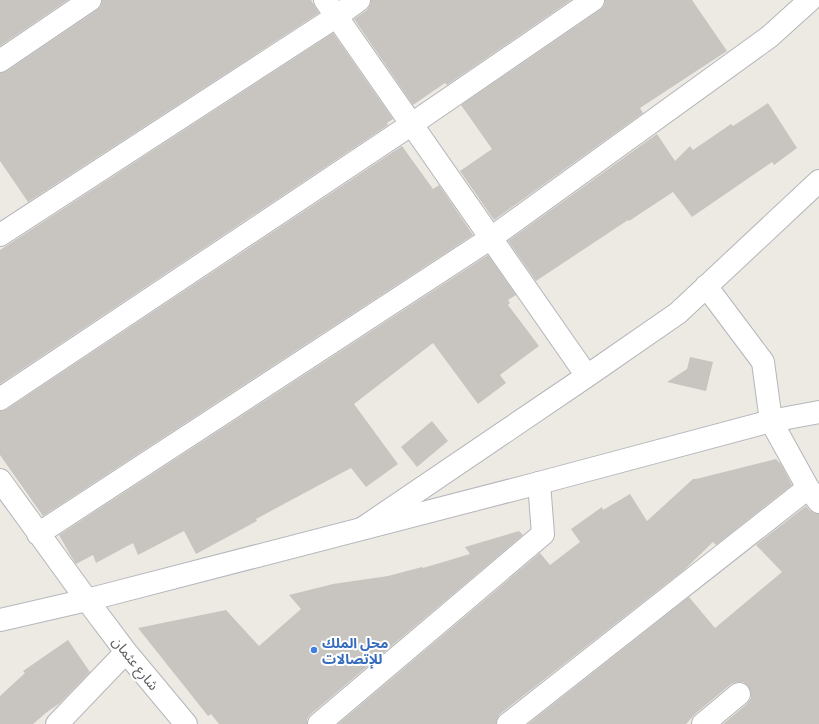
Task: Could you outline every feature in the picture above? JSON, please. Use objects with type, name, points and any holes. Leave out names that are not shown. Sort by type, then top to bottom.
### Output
[{"type":"street","points":[[0,61],[90,0]]},
{"type":"street","points":[[0,235],[331,8],[359,0]]},
{"type":"street","points":[[0,399],[412,124],[593,0]]},
{"type":"street","points":[[38,534],[491,238],[769,37],[810,0]]},
{"type":"street","points":[[331,8],[587,376]]},
{"type":"street","points":[[360,529],[678,313],[819,181]]},
{"type":"street","points":[[508,724],[813,495],[771,421],[763,362],[706,286]]},
{"type":"street","points":[[0,620],[87,600],[540,483],[771,421],[819,412]]},
{"type":"street","name":"شارع عثمان","points":[[0,480],[38,534],[126,652],[186,724]]},
{"type":"street","points":[[319,724],[543,534],[540,483]]},
{"type":"street","points":[[57,724],[126,652]]},
{"type":"street","points":[[703,724],[739,694]]},
{"type":"building","points":[[0,0],[68,0],[0,46]]},
{"type":"building","points":[[102,0],[311,0],[319,13],[28,202],[0,161],[0,73],[7,71],[97,10],[101,6]]},
{"type":"building","points":[[371,0],[571,0],[447,85],[445,83],[413,105],[354,19],[367,10]]},
{"type":"building","points":[[605,0],[692,0],[727,51],[640,108],[643,113],[494,220],[460,171],[492,149],[461,105],[600,10],[604,6]]},
{"type":"building","points":[[333,33],[393,119],[387,123],[388,125],[0,384],[0,250]]},
{"type":"building","points":[[768,103],[797,148],[774,165],[772,162],[692,217],[673,192],[536,281],[508,241],[657,134],[675,161],[690,146],[693,150],[731,124],[733,126]]},
{"type":"building","points":[[402,146],[433,189],[439,185],[473,235],[43,516],[0,455],[0,411],[7,409]]},
{"type":"building","points":[[488,255],[516,295],[508,300],[510,303],[508,305],[539,346],[500,375],[506,383],[478,404],[433,343],[354,404],[398,464],[366,487],[351,468],[256,519],[257,521],[196,554],[184,531],[138,555],[133,543],[96,563],[93,555],[76,564],[59,535]]},
{"type":"building","points":[[690,357],[713,362],[706,391],[667,382],[687,369]]},
{"type":"building","points":[[432,421],[448,441],[417,467],[401,447]]},
{"type":"building","points":[[776,459],[781,464],[792,485],[716,545],[713,542],[684,570],[500,714],[496,724],[338,724],[540,553],[550,565],[580,542],[571,529],[602,507],[603,510],[630,494],[647,521],[693,479]]},
{"type":"building","points":[[806,506],[809,510],[819,514],[819,724],[723,724],[747,704],[751,698],[751,692],[748,686],[743,682],[737,682],[731,684],[695,714],[686,724],[528,724],[689,597],[715,628],[782,572],[756,545]]},
{"type":"building","points":[[519,531],[523,535],[311,714],[307,719],[307,724],[219,724],[211,714],[208,716],[138,628],[226,610],[259,646],[301,609],[289,595],[333,584],[388,576],[423,568],[470,554],[465,547]]},
{"type":"building","points":[[68,640],[90,672],[60,703],[33,724],[0,724],[0,696],[25,673],[23,671]]},
{"type":"place","name":"محل الملك للإتصالات","points":[[314,650]]}]
